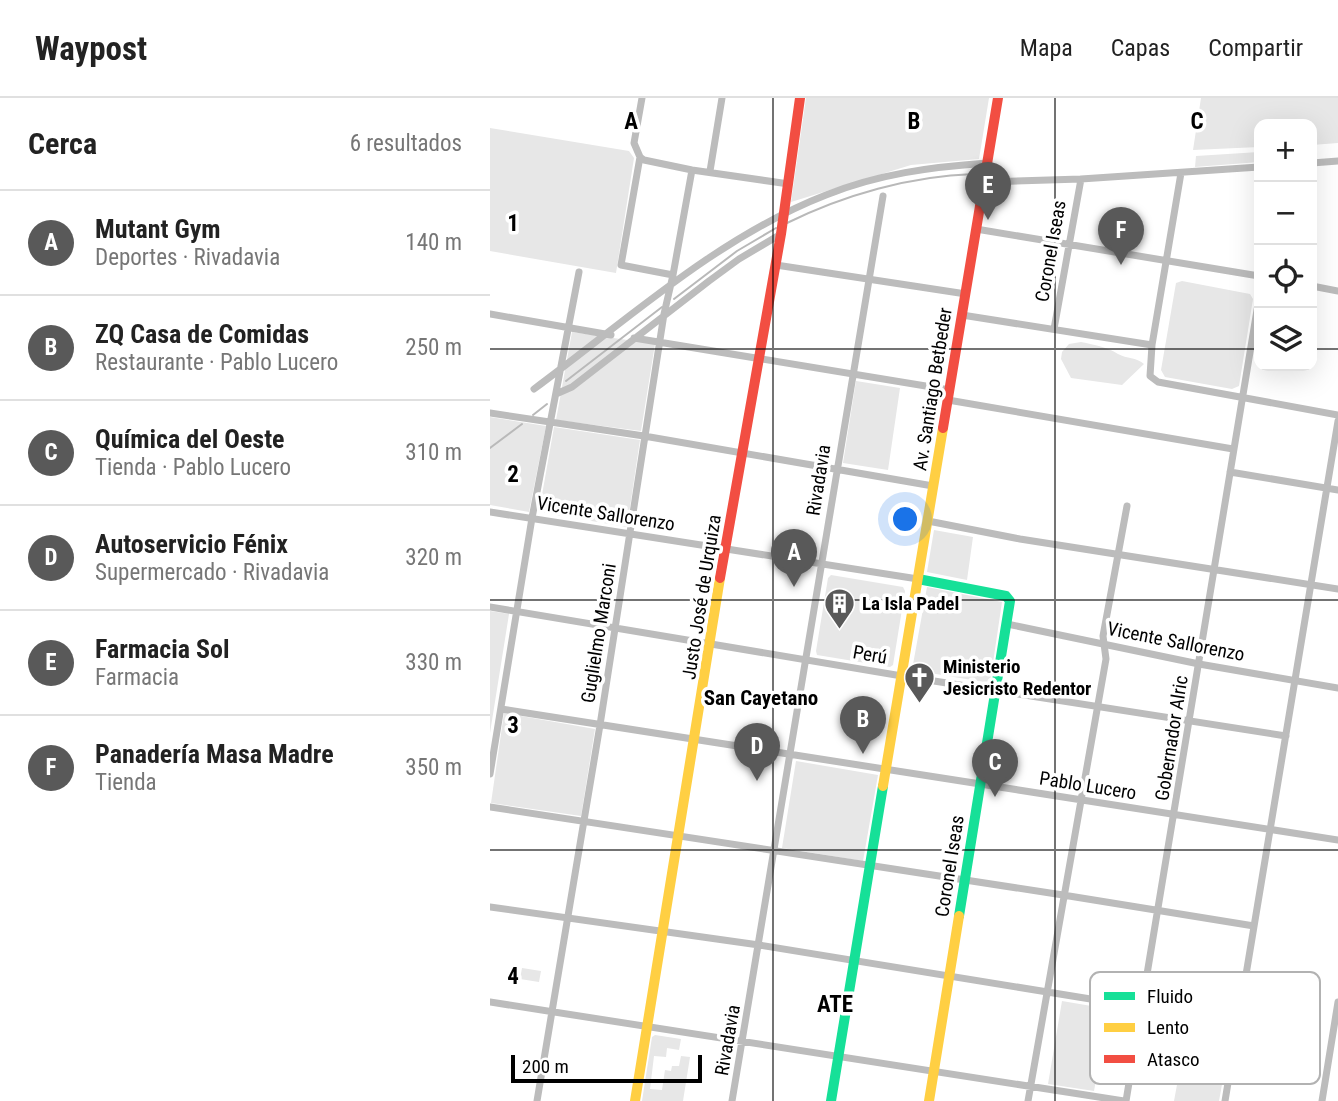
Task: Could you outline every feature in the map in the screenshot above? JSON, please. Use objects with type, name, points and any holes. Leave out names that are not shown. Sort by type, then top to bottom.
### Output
[{"type":"street","points":[[642,98],[634,143],[640,157],[621,265],[673,275]]},
{"type":"street","points":[[710,171],[722,98]]},
{"type":"street","name":"Justo José de Urquiza","points":[[635,1101],[725,550],[776,265],[800,98]]},
{"type":"street","name":"Av. Santiago Betbeder","points":[[831,1101],[998,98]]},
{"type":"street","points":[[640,157],[692,170],[789,184]]},
{"type":"street","points":[[1317,163],[1338,161]]},
{"type":"street","points":[[534,389],[612,335],[669,286],[784,212],[866,181],[920,169],[987,163]]},
{"type":"street","points":[[984,182],[1081,179],[1254,167]]},
{"type":"street","name":"Guglielmo Marconi","points":[[537,1101],[600,725],[659,342],[692,170]]},
{"type":"street","points":[[1181,173],[1152,345],[1150,376],[1154,381],[1338,415]]},
{"type":"street","name":"Coronel Iseas","points":[[1054,329],[1081,179]]},
{"type":"street","name":"Rivadavia","points":[[732,1101],[883,196]]},
{"type":"street","points":[[976,229],[1254,275]]},
{"type":"street","points":[[556,394],[572,387],[739,259],[781,234]]},
{"type":"street","points":[[776,265],[965,294]]},
{"type":"street","points":[[490,774],[532,518],[579,272]]},
{"type":"street","points":[[1317,287],[1338,291]]},
{"type":"street","name":"Gobernador Alric","points":[[1148,972],[1257,308]]},
{"type":"street","points":[[490,314],[612,335]]},
{"type":"street","points":[[962,315],[1152,345]]},
{"type":"street","points":[[634,338],[852,374],[1233,449]]},
{"type":"street","points":[[490,413],[644,436],[933,486]]},
{"type":"street","points":[[1246,972],[1338,421]]},
{"type":"street","points":[[1230,472],[1338,490]]},
{"type":"street","points":[[1028,1101],[1105,659],[1103,636],[1127,506]]},
{"type":"street","name":"Vicente Sallorenzo","points":[[490,512],[918,579],[1006,596]]},
{"type":"street","points":[[928,522],[1338,589]]},
{"type":"street","name":"Coronel Iseas","points":[[929,1101],[1007,624],[1010,601],[1006,596]]},
{"type":"street","name":"Perú","points":[[490,607],[902,676],[1097,704],[1286,736]]},
{"type":"street","name":"Vicente Sallorenzo","points":[[1007,624],[1199,664],[1338,688]]},
{"type":"street","name":"Pablo Lucero","points":[[500,709],[1338,840]]},
{"type":"street","points":[[490,807],[1254,926]]},
{"type":"street","points":[[490,907],[759,945],[1090,998]]},
{"type":"street","points":[[490,1002],[1125,1101]]},
{"type":"street","points":[[1322,1101],[1338,1002]]},
{"type":"shaded area","points":[[806,98],[989,98],[979,159],[911,165],[791,202]]},
{"type":"shaded area","points":[[1201,98],[1338,98],[1338,143],[1317,145],[1317,119],[1254,119],[1254,147],[1193,150]]},
{"type":"shaded area","points":[[490,128],[629,151],[634,158],[616,273],[490,251]]},
{"type":"shaded area","points":[[1254,152],[1254,162],[1195,167],[1196,156]]},
{"type":"shaded area","points":[[1182,281],[1250,294],[1253,299],[1239,386],[1232,389],[1165,377],[1161,370],[1176,283]]},
{"type":"shaded area","points":[[572,332],[655,344],[641,431],[556,420]]},
{"type":"shaded area","points":[[1081,342],[1105,348],[1144,364],[1122,385],[1071,378],[1061,359],[1062,352],[1069,344]]},
{"type":"shaded area","points":[[856,381],[900,388],[888,470],[843,463]]},
{"type":"shaded area","points":[[490,417],[546,426],[529,512],[490,505]]},
{"type":"shaded area","points":[[554,427],[640,440],[627,527],[539,512]]},
{"type":"shaded area","points":[[934,530],[973,537],[967,580],[927,572]]},
{"type":"shaded area","name":"La Isla Padel","points":[[831,575],[903,587],[905,591],[893,665],[890,667],[817,655],[828,578]]},
{"type":"shaded area","points":[[927,587],[1002,602],[990,683],[912,670]]},
{"type":"shaded area","points":[[490,611],[509,614],[490,733]]},
{"type":"shaded area","points":[[504,713],[595,729],[581,816],[491,803]]},
{"type":"shaded area","points":[[796,761],[878,775],[863,861],[782,848]]},
{"type":"shaded area","points":[[522,968],[541,971],[539,982],[520,979]]},
{"type":"shaded area","points":[[1062,1001],[1090,1006],[1090,1084],[1095,1084],[1094,1091],[1048,1084]]},
{"type":"shaded area","points":[[655,1035],[681,1039],[679,1050],[667,1048],[666,1057],[654,1056],[650,1089],[662,1090],[665,1070],[671,1071],[672,1066],[679,1066],[681,1056],[690,1057],[683,1101],[642,1101],[652,1037]]},
{"type":"shaded area","points":[[1177,1084],[1222,1084],[1219,1101],[1174,1101]]},
{"type":"waterway","points":[[787,223],[831,204],[878,189],[926,179],[974,174]]},
{"type":"waterway","points":[[674,299],[737,251],[776,228]]},
{"type":"waterway","points":[[566,381],[662,307]]},
{"type":"waterway","points":[[533,415],[547,404]]},
{"type":"waterway","points":[[490,448],[522,424]]},
{"type":"traffic: fast","points":[[918,579],[1006,596],[1010,601],[959,916]]},
{"type":"traffic: fast","points":[[831,1101],[883,786]]},
{"type":"traffic: slow","points":[[883,786],[943,428]]},
{"type":"traffic: slow","points":[[635,1101],[720,578]]},
{"type":"traffic: slow","points":[[929,1101],[959,916]]},
{"type":"traffic: jam","points":[[720,578],[781,234],[800,98]]},
{"type":"traffic: jam","points":[[943,428],[998,98]]},
{"type":"place","name":"Farmacia Sol","points":[[988,220]]},
{"type":"place","name":"Panadería Masa Madre","points":[[1121,265]]},
{"type":"place","name":"Mutant Gym","points":[[794,587]]},
{"type":"place","name":"La Isla Padel","points":[[839,630]]},
{"type":"place","name":"Ministerio Jesicristo Redentor","points":[[920,704]]},
{"type":"place","name":"ZQ Casa de Comidas","points":[[863,754]]},
{"type":"place","name":"Autoservicio Fénix","points":[[757,781]]},
{"type":"place","name":"Química del Oeste","points":[[995,797]]},
{"type":"district","name":"San Cayetano","points":[[761,698]]},
{"type":"district","name":"ATE","points":[[835,1004]]}]
